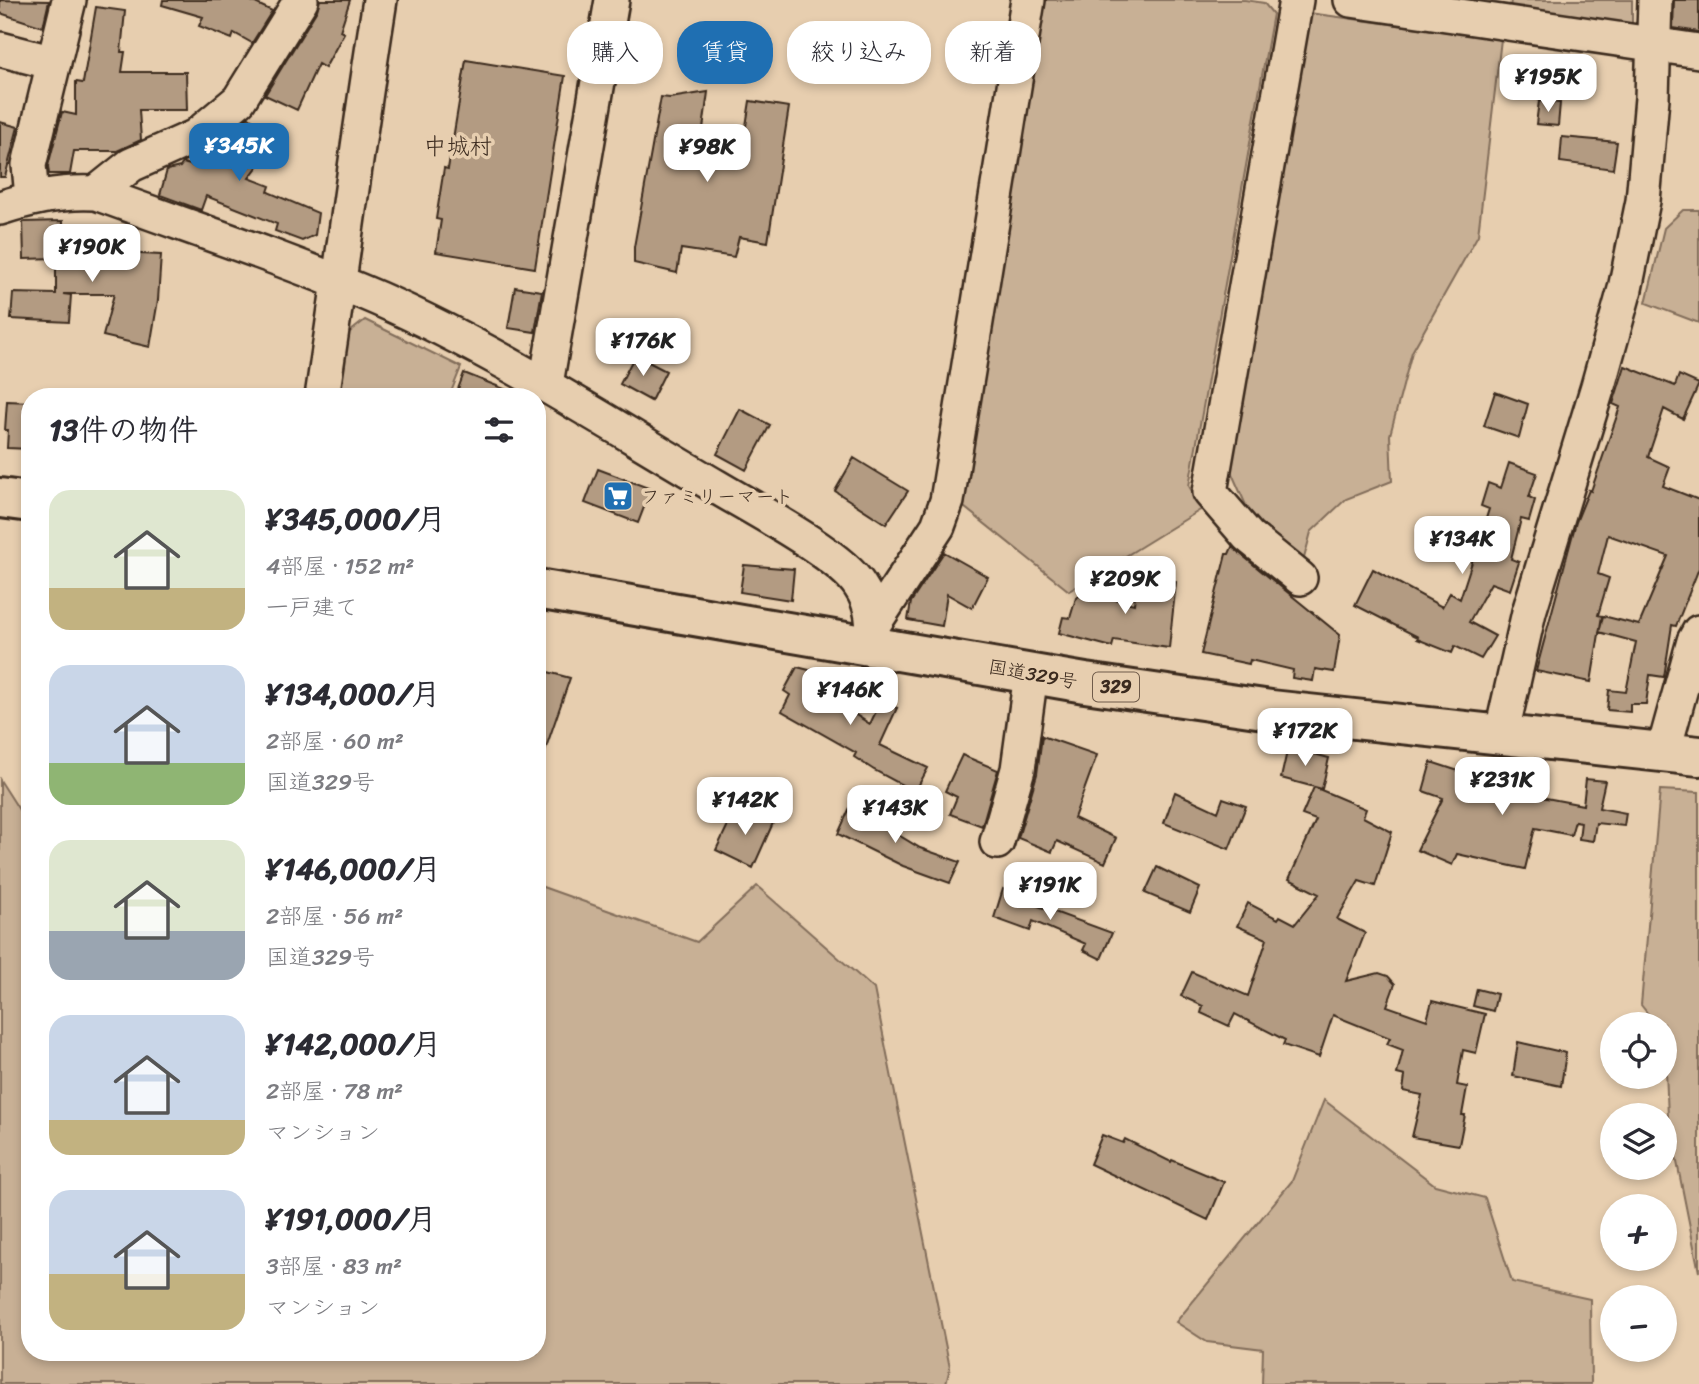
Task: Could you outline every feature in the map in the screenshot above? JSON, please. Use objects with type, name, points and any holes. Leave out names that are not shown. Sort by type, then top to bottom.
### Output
[{"type":"highway","points":[[0,498],[21,501]]},
{"type":"highway","name":"国道329号","points":[[546,590],[873,634],[1031,674],[1271,710],[1681,755]]},
{"type":"street","points":[[32,197],[29,165],[69,0]]},
{"type":"street","points":[[96,193],[131,165],[196,136],[239,100],[301,0]]},
{"type":"street","points":[[323,388],[380,0]]},
{"type":"street","points":[[545,384],[612,0]]},
{"type":"street","points":[[873,634],[938,526],[947,501],[1028,0]]},
{"type":"street","points":[[1296,0],[1210,492],[1248,536],[1300,578]]},
{"type":"street","points":[[1351,0],[1699,51]]},
{"type":"street","points":[[1501,736],[1529,612],[1625,289],[1643,201],[1655,0]]},
{"type":"street","points":[[0,49],[54,63]]},
{"type":"street","points":[[0,208],[32,197],[73,192],[96,193],[307,270],[441,328],[545,384],[846,568],[861,587],[873,634]]},
{"type":"street","points":[[1681,755],[1695,641],[1699,632]]},
{"type":"street","points":[[997,842],[1018,769],[1031,674]]},
{"type":"shaded area","points":[[1042,0],[1245,0],[1264,3],[1273,14],[1189,486],[1202,509],[1069,591],[964,507],[1029,84],[1041,84],[1041,21],[1039,21]]},
{"type":"shaded area","points":[[1511,0],[1632,0],[1632,35],[1509,16]]},
{"type":"shaded area","points":[[1309,13],[1501,39],[1478,235],[1412,352],[1390,435],[1392,481],[1346,499],[1311,532],[1303,562],[1253,521],[1229,467]]},
{"type":"shaded area","points":[[1683,210],[1699,210],[1699,323],[1646,303],[1664,228]]},
{"type":"shaded area","points":[[365,320],[461,367],[453,388],[340,388],[346,335]]},
{"type":"shaded area","points":[[0,780],[21,813],[21,1361],[546,1361],[546,888],[697,942],[757,886],[874,989],[950,1368],[946,1384],[0,1384]]},
{"type":"shaded area","points":[[1660,790],[1699,792],[1699,1272],[1677,1162],[1677,1103],[1667,1103],[1667,1089],[1677,1089],[1677,1012],[1647,1012],[1641,1005]]},
{"type":"shaded area","points":[[1324,1100],[1435,1185],[1485,1198],[1512,1282],[1590,1299],[1591,1384],[1262,1384],[1263,1349],[1207,1342],[1176,1322],[1292,1181]]},
{"type":"building","points":[[0,0],[49,1],[43,27],[0,13]]},
{"type":"building","points":[[163,0],[249,0],[272,11],[252,43],[234,33],[232,39],[199,26],[203,17],[162,5]]},
{"type":"building","points":[[320,0],[350,0],[340,31],[344,33],[325,68],[318,64],[297,110],[265,95],[317,10]]},
{"type":"building","points":[[1674,0],[1699,0],[1699,32],[1673,28]]},
{"type":"building","points":[[96,7],[125,11],[122,72],[186,72],[187,110],[139,110],[141,140],[117,151],[74,151],[70,174],[49,174],[48,166],[62,112],[76,115],[76,82],[83,83]]},
{"type":"building","points":[[466,60],[565,76],[535,268],[436,252],[441,220],[436,219],[444,168],[448,169]]},
{"type":"building","points":[[708,92],[700,151],[741,157],[750,101],[789,107],[768,242],[739,237],[734,257],[681,249],[677,273],[634,263],[634,247],[661,97]]},
{"type":"building","points":[[1539,101],[1560,103],[1558,126],[1536,124]]},
{"type":"building","points":[[249,117],[268,131],[262,139],[273,146],[249,178],[270,186],[268,192],[318,213],[315,235],[302,241],[275,231],[277,224],[206,196],[201,210],[160,195],[167,170],[180,167],[183,163],[201,168],[220,141]]},
{"type":"building","points":[[0,122],[18,127],[5,177],[0,177]]},
{"type":"building","points":[[1562,137],[1617,142],[1613,169],[1560,162]]},
{"type":"building","points":[[63,221],[63,247],[161,255],[158,300],[150,347],[103,336],[114,294],[63,294],[71,295],[69,322],[11,319],[13,293],[56,294],[56,258],[24,259],[23,222]]},
{"type":"building","points":[[515,287],[542,291],[535,332],[508,328]]},
{"type":"building","points":[[635,355],[666,371],[651,401],[620,384]]},
{"type":"building","points":[[1625,366],[1675,386],[1679,375],[1699,384],[1683,419],[1664,409],[1648,457],[1670,467],[1663,486],[1699,500],[1699,568],[1676,626],[1672,625],[1664,677],[1650,675],[1646,704],[1630,704],[1630,712],[1607,710],[1609,690],[1626,692],[1636,642],[1599,632],[1591,682],[1536,671],[1576,522],[1589,490],[1591,491],[1620,407],[1613,404]],"holes":[[[1608,535],[1668,556],[1639,625],[1603,616],[1600,628],[1602,616],[1598,615],[1609,578],[1598,574]]]},
{"type":"building","points":[[464,373],[502,388],[458,388]]},
{"type":"building","points":[[1495,392],[1528,404],[1519,438],[1484,426]]},
{"type":"building","points":[[7,401],[21,402],[21,449],[7,448],[8,430],[5,430]]},
{"type":"building","points":[[740,409],[770,425],[746,470],[717,454]]},
{"type":"building","points":[[854,458],[908,491],[886,524],[835,491]]},
{"type":"building","points":[[1509,463],[1537,473],[1529,497],[1535,500],[1529,521],[1521,519],[1511,559],[1519,562],[1510,590],[1491,583],[1469,622],[1495,636],[1481,659],[1455,646],[1452,653],[1417,639],[1418,637],[1355,605],[1373,569],[1442,607],[1450,593],[1460,599],[1489,509],[1481,506],[1488,483],[1501,488]]},
{"type":"building","name":"ファミリーマート","points":[[598,469],[651,489],[638,523],[585,503]]},
{"type":"building","points":[[1232,547],[1340,635],[1334,672],[1315,669],[1313,681],[1292,678],[1293,670],[1250,660],[1249,664],[1201,654],[1226,554],[1229,554]]},
{"type":"building","points":[[944,552],[988,577],[972,608],[947,594],[942,626],[908,620],[911,602]]},
{"type":"building","points":[[744,565],[794,569],[791,600],[740,592]]},
{"type":"building","points":[[1137,576],[1176,582],[1169,648],[1114,640],[1112,647],[1059,633],[1063,617],[1070,618],[1076,598],[1086,592],[1134,604]]},
{"type":"building","points":[[797,667],[821,673],[832,682],[825,695],[870,724],[880,703],[897,708],[880,745],[928,768],[915,792],[854,757],[856,753],[782,711],[790,695],[784,691]]},
{"type":"building","points":[[546,671],[570,678],[546,748]]},
{"type":"building","points":[[1042,736],[1097,755],[1074,818],[1116,838],[1105,863],[1057,841],[1052,852],[1018,838],[1037,774]]},
{"type":"building","points":[[1288,747],[1329,758],[1322,789],[1281,778]]},
{"type":"building","points":[[962,755],[998,770],[982,826],[950,814],[957,797],[945,791]]},
{"type":"building","points":[[1431,762],[1480,778],[1526,782],[1525,794],[1583,805],[1586,779],[1605,781],[1599,808],[1626,813],[1624,826],[1596,823],[1593,841],[1579,839],[1581,822],[1575,821],[1571,835],[1535,828],[1525,869],[1457,854],[1452,865],[1417,850],[1443,798],[1423,791]]},
{"type":"building","points":[[1314,787],[1366,809],[1363,817],[1392,832],[1375,886],[1359,881],[1337,919],[1365,933],[1346,981],[1379,973],[1388,976],[1395,984],[1387,1006],[1427,1020],[1432,1001],[1485,1014],[1476,1053],[1463,1050],[1457,1085],[1467,1087],[1459,1145],[1412,1137],[1422,1095],[1403,1091],[1405,1076],[1397,1074],[1403,1050],[1387,1044],[1390,1038],[1333,1015],[1319,1057],[1283,1045],[1285,1040],[1235,1014],[1229,1026],[1201,1013],[1203,1006],[1181,996],[1192,972],[1248,996],[1267,939],[1237,926],[1248,903],[1278,919],[1280,916],[1295,924],[1319,894],[1289,879],[1316,820],[1302,815]]},
{"type":"building","points":[[1175,792],[1218,812],[1223,798],[1246,806],[1229,849],[1164,823]]},
{"type":"building","points":[[851,805],[888,821],[887,828],[920,848],[960,862],[950,883],[903,866],[838,834]]},
{"type":"building","points":[[736,808],[773,823],[753,868],[716,850]]},
{"type":"building","points":[[1157,867],[1200,888],[1190,912],[1145,893]]},
{"type":"building","points":[[1003,889],[1040,902],[1038,906],[1112,933],[1101,959],[1083,950],[1086,944],[1033,921],[1030,931],[994,918]]},
{"type":"building","points":[[1477,989],[1497,994],[1493,1011],[1473,1006]]},
{"type":"building","points":[[1518,1042],[1566,1053],[1561,1086],[1513,1076]]},
{"type":"building","points":[[1102,1135],[1123,1143],[1125,1139],[1171,1162],[1172,1160],[1224,1182],[1208,1220],[1090,1164]]},
{"type":"place","name":"ファミリーマート","points":[[618,496]]},
{"type":"district","name":"中城村","points":[[458,146]]}]
